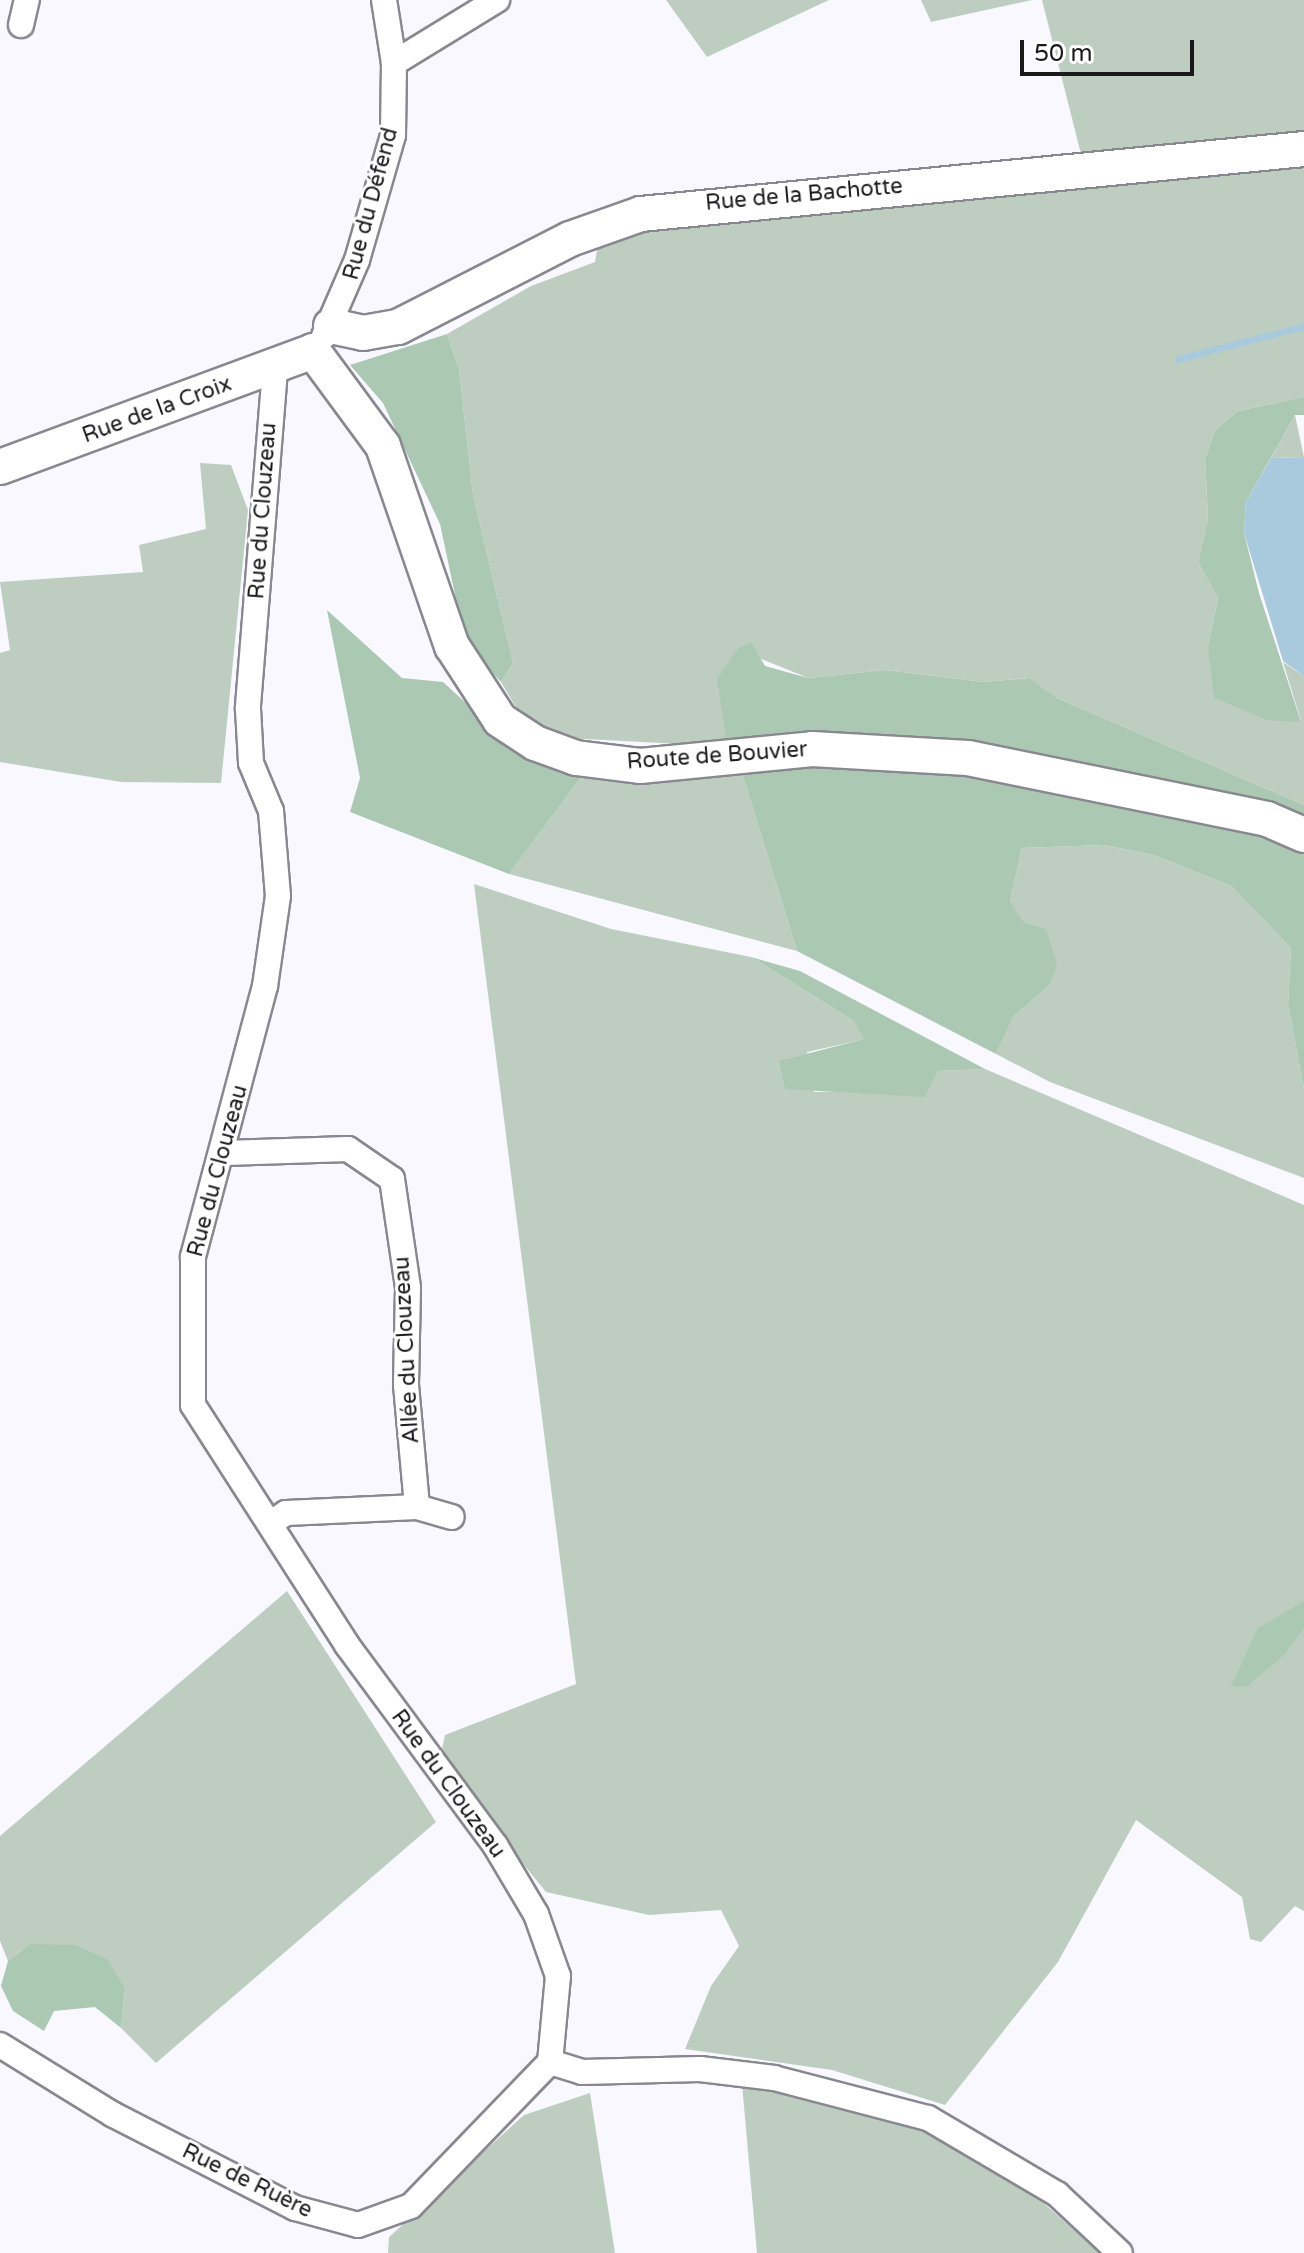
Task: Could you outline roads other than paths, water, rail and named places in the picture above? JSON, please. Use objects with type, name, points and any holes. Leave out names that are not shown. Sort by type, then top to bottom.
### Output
[{"type":"street","points":[[21,25],[27,0]]},
{"type":"street","name":"Rue du Défend","points":[[322,339],[388,158],[394,63],[384,0]]},
{"type":"street","points":[[394,63],[497,0]]},
{"type":"street","name":"Rue de la Bachotte","points":[[322,339],[398,327],[570,239],[641,214],[1304,149]]},
{"type":"street","name":"Rue de la Croix","points":[[0,467],[275,370],[322,339]]},
{"type":"street","name":"Route de Bouvier","points":[[322,339],[383,446],[452,646],[500,720],[535,743],[576,758],[640,766],[812,749],[968,758],[1267,819],[1304,835]]},
{"type":"street","name":"Rue du Clouzeau","points":[[275,370],[248,709],[251,763],[271,811],[278,896],[265,986],[225,1153],[193,1257],[193,1405],[347,1645],[536,1914],[558,1976],[550,2062]]},
{"type":"street","name":"Allée du Clouzeau","points":[[225,1153],[348,1149],[392,1179],[408,1288],[406,1385],[417,1507]]},
{"type":"street","points":[[271,1523],[286,1513],[417,1507],[452,1517]]},
{"type":"street","name":"Rue de Ruère","points":[[0,2045],[112,2114],[295,2208],[358,2225],[411,2206],[550,2062]]},
{"type":"street","points":[[550,2062],[582,2072],[700,2069],[774,2078],[928,2118],[1057,2194],[1120,2253]]},
{"type":"water","points":[[1304,457],[1304,676],[1283,661],[1244,533],[1246,502],[1271,458]]},
{"type":"waterway","points":[[1178,359],[1304,326]]}]
